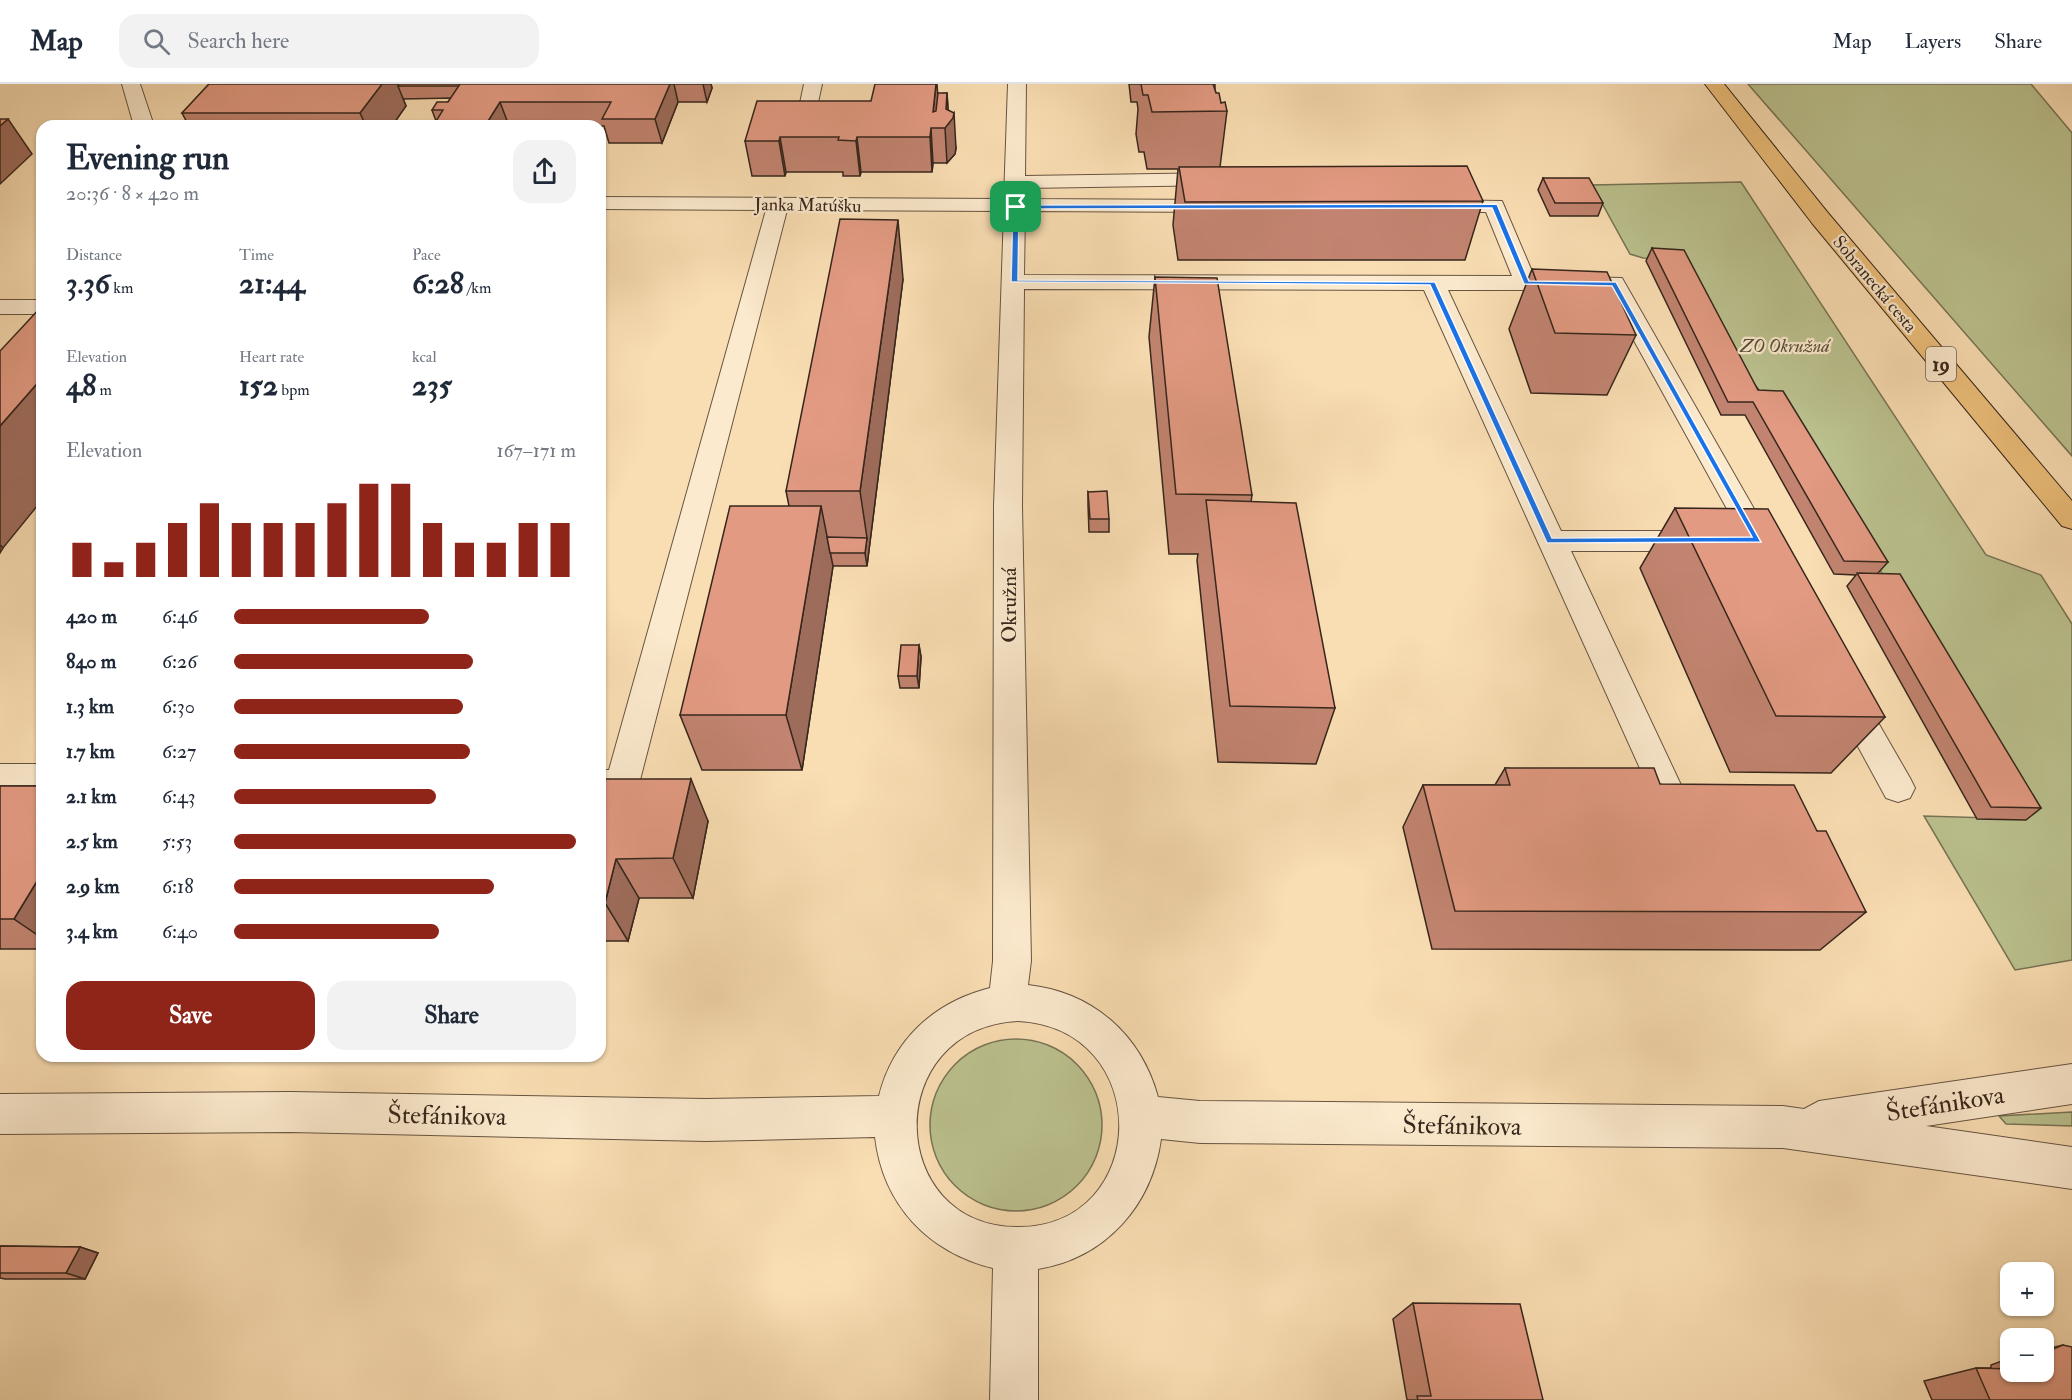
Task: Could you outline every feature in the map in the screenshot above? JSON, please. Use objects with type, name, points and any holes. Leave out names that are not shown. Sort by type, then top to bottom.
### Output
[{"type":"main road","name":"Sobranecká cesta","points":[[1713,84],[1820,218],[2069,519]]},
{"type":"street","points":[[131,84],[142,120]]},
{"type":"street","points":[[809,108],[813,84]]},
{"type":"street","name":"Okružná","points":[[1007,1003],[1012,961],[1008,506],[1017,84]]},
{"type":"street","points":[[1016,194],[1243,179]]},
{"type":"street","points":[[1016,194],[1244,206]]},
{"type":"street","name":"Janka Matúšku","points":[[606,203],[778,205],[1016,194]]},
{"type":"street","points":[[606,784],[622,784],[778,205]]},
{"type":"street","points":[[1411,206],[1494,206],[1526,283]]},
{"type":"street","points":[[1014,282],[1614,284],[1775,570]]},
{"type":"street","points":[[1433,283],[1664,785]]},
{"type":"street","points":[[0,307],[36,307]]},
{"type":"street","points":[[1550,541],[1758,540]]},
{"type":"street","points":[[1834,674],[1898,788]]},
{"type":"street","points":[[0,778],[36,778]]},
{"type":"street","points":[[1007,1003],[1039,1004],[1069,1013],[1097,1030],[1118,1054],[1134,1083],[1142,1116],[1140,1144],[1132,1172],[1119,1197],[1099,1219],[1074,1236],[1046,1246],[1016,1250],[982,1245],[951,1231],[926,1208],[907,1180],[897,1149],[894,1116],[903,1082],[920,1052],[944,1028],[974,1011],[1007,1003]]},
{"type":"street","name":"Štefánikova","points":[[1783,1128],[2072,1083]]},
{"type":"street","name":"Štefánikova","points":[[0,1114],[279,1112],[706,1120],[894,1116]]},
{"type":"street","name":"Štefánikova","points":[[1142,1116],[1200,1122],[1783,1128],[2072,1168]]},
{"type":"street","points":[[1014,1400],[1016,1250]]},
{"type":"green space","points":[[1748,84],[2031,84],[2072,133],[2072,456]]},
{"type":"green space","name":"ZO Okružná","points":[[1741,182],[1986,555],[2041,575],[2072,624],[2072,960],[2015,970],[1924,816],[2025,819],[1869,551],[1754,401],[1679,260],[1643,258],[1630,254],[1592,185]]},
{"type":"green space","points":[[1016,1039],[1049,1046],[1077,1064],[1095,1092],[1102,1125],[1095,1158],[1077,1186],[1049,1204],[1016,1211],[983,1204],[955,1186],[937,1158],[930,1125],[937,1092],[955,1064],[983,1046]]},
{"type":"green space","points":[[2072,1112],[2072,1126],[2006,1124],[1999,1116]]},
{"type":"building","points":[[209,84],[382,84],[360,113],[182,113]]},
{"type":"building","points":[[399,84],[460,84],[459,86],[398,86]]},
{"type":"building","points":[[460,84],[670,84],[655,119],[602,119],[611,102],[500,102],[489,120],[437,120],[443,110],[432,110],[437,102],[448,102]]},
{"type":"building","points":[[875,84],[936,84],[933,112],[936,111],[938,93],[947,93],[946,109],[954,113],[953,118],[945,128],[931,128],[930,137],[857,137],[856,141],[838,140],[839,137],[780,137],[779,141],[745,141],[757,101],[871,101]]},
{"type":"building","points":[[1141,84],[1213,84],[1216,93],[1219,93],[1221,103],[1225,102],[1227,111],[1152,112],[1148,95],[1143,95]]},
{"type":"building","points":[[0,119],[8,119],[0,126]]},
{"type":"building","points":[[1467,166],[1483,201],[1185,202],[1179,167]]},
{"type":"building","points":[[1543,178],[1589,178],[1603,203],[1555,203]]},
{"type":"building","points":[[840,219],[898,220],[860,491],[786,491]]},
{"type":"building","points":[[1652,248],[1684,250],[1758,390],[1783,391],[1888,562],[1844,561],[1753,402],[1728,402]]},
{"type":"building","points":[[1532,269],[1607,272],[1636,335],[1555,333]]},
{"type":"building","points":[[1155,277],[1217,278],[1252,495],[1176,494]]},
{"type":"building","points":[[36,312],[36,385],[0,426],[0,351]]},
{"type":"building","points":[[1107,491],[1109,519],[1090,519],[1088,492]]},
{"type":"building","points":[[1206,500],[1296,503],[1335,708],[1230,706]]},
{"type":"building","points":[[730,506],[821,506],[786,715],[680,715]]},
{"type":"building","points":[[1675,508],[1768,509],[1885,717],[1776,716]]},
{"type":"building","points":[[827,537],[867,538],[865,553],[830,553]]},
{"type":"building","points":[[1857,573],[1900,574],[2041,808],[1991,807]]},
{"type":"building","points":[[901,645],[919,645],[917,676],[898,676]]},
{"type":"building","points":[[1505,768],[1654,768],[1660,784],[1794,785],[1817,831],[1826,831],[1866,912],[1455,911],[1423,785],[1510,785]]},
{"type":"building","points":[[606,779],[691,779],[673,858],[616,859],[606,899]]},
{"type":"building","points":[[0,786],[36,786],[36,883],[14,919],[0,919]]},
{"type":"building","points":[[0,1246],[80,1247],[66,1273],[0,1273]]},
{"type":"building","points":[[1413,1303],[1520,1304],[1543,1400],[1418,1400],[1417,1396],[1431,1396]]},
{"type":"building","points":[[2063,1345],[2072,1347],[2072,1400],[1990,1400],[1976,1368],[2000,1369],[2000,1382],[2054,1382],[2054,1349]]},
{"type":"route","points":[[1494,206],[1526,283],[1614,284],[1758,540],[1550,541],[1433,283],[1014,282],[1016,207],[1494,206]]}]
